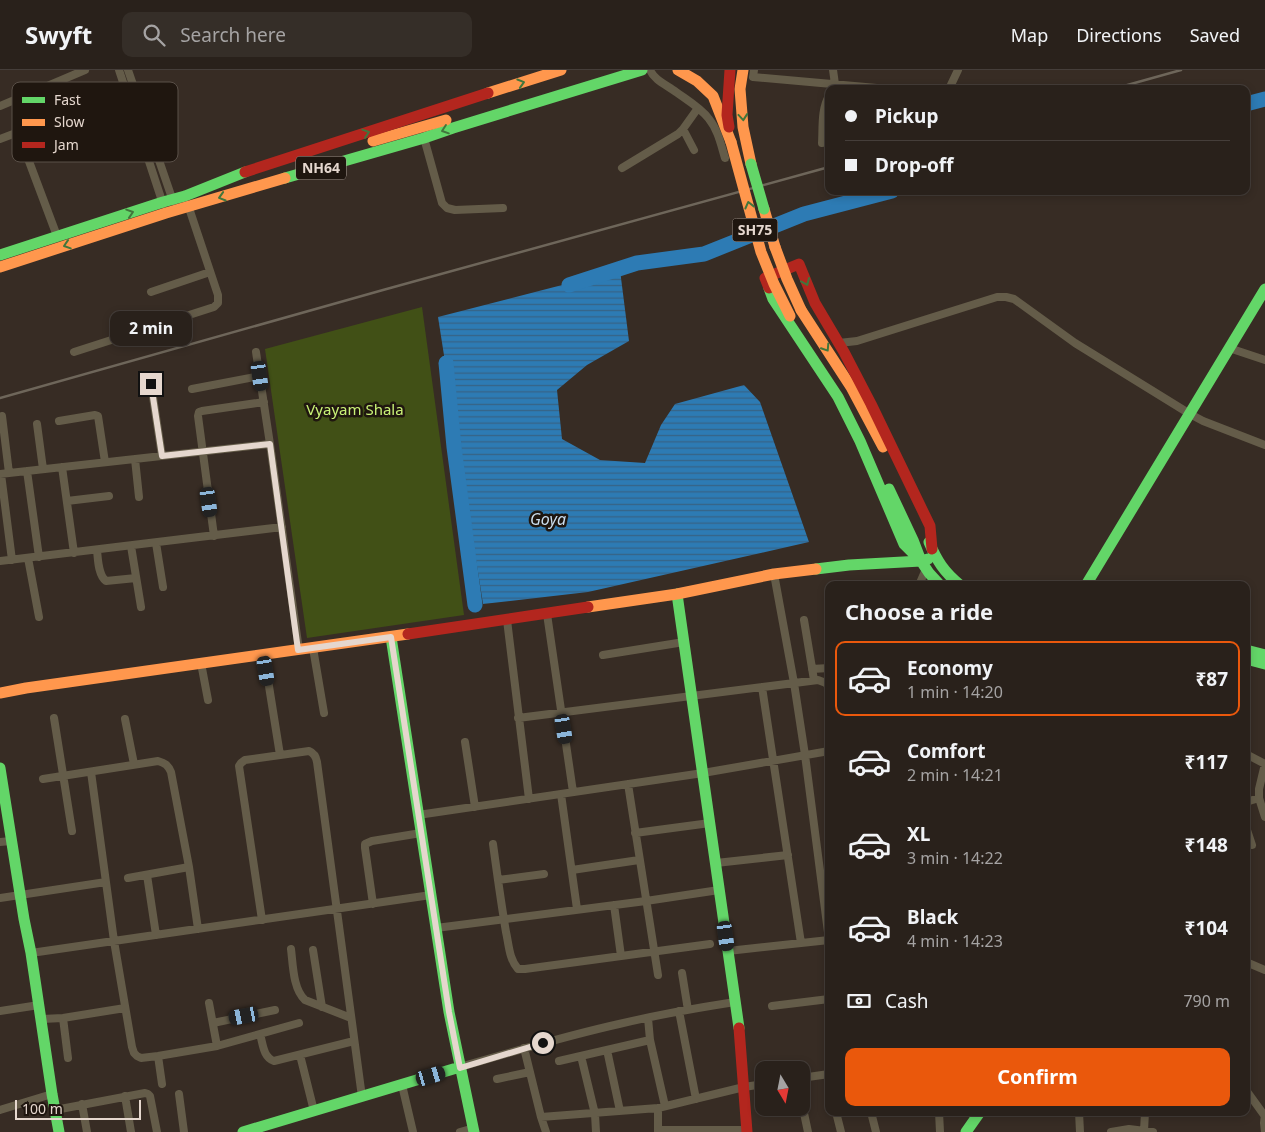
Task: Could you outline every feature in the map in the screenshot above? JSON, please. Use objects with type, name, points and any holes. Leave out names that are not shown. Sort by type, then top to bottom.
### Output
[{"type":"main road","name":"NH64","points":[[186,202],[245,172],[561,70]]},
{"type":"main road","points":[[250,188],[260,176],[293,164],[611,70]]},
{"type":"main road","name":"NH64","points":[[0,255],[57,236],[186,202],[250,188],[424,138],[642,70]]},
{"type":"main road","points":[[678,70],[695,78],[710,92],[731,142]]},
{"type":"main road","name":"SH75","points":[[730,70],[727,115],[731,142],[761,252],[790,316],[843,394],[913,540],[923,565],[937,581]]},
{"type":"main road","name":"SH75","points":[[744,72],[740,89],[744,127],[751,164],[786,279],[801,310],[851,387],[876,433],[941,568],[954,581]]},
{"type":"main road","name":"NH64","points":[[0,267],[169,207]]},
{"type":"main road","points":[[0,693],[547,614],[677,594],[774,574],[849,565],[923,565],[934,553],[930,526],[871,404],[815,303],[799,264],[765,278],[774,299],[838,397],[860,441],[904,544],[923,565]]},
{"type":"main road","points":[[1088,581],[1265,288]]},
{"type":"main road","points":[[677,594],[740,1035],[747,1131]]},
{"type":"main road","points":[[391,637],[449,1012],[474,1130]]},
{"type":"main road","points":[[1250,651],[1265,655]]},
{"type":"main road","points":[[1250,660],[1265,664]]},
{"type":"main road","points":[[0,768],[6,842],[20,895],[31,953],[52,1094],[60,1132]]},
{"type":"main road","points":[[242,1132],[460,1068]]},
{"type":"main road","points":[[966,1132],[977,1116]]},
{"type":"street","points":[[57,82],[85,70]]},
{"type":"street","points":[[119,70],[126,82]]},
{"type":"street","points":[[650,70],[653,77],[677,92],[706,115],[714,126],[725,158]]},
{"type":"street","points":[[754,70],[753,77],[827,85]]},
{"type":"street","points":[[833,70],[836,85]]},
{"type":"street","points":[[951,85],[958,70]]},
{"type":"street","points":[[0,106],[12,101]]},
{"type":"street","points":[[822,143],[825,104]]},
{"type":"street","points":[[622,168],[678,134],[698,108]]},
{"type":"street","points":[[684,128],[694,150]]},
{"type":"street","points":[[0,138],[12,134]]},
{"type":"street","points":[[424,138],[442,203],[447,208],[455,210],[503,208]]},
{"type":"street","points":[[29,162],[57,236]]},
{"type":"street","points":[[154,162],[169,207]]},
{"type":"street","points":[[74,352],[214,307],[218,304],[218,295],[186,202]]},
{"type":"street","points":[[152,292],[210,272]]},
{"type":"street","points":[[841,348],[857,341],[997,297],[1006,297],[1014,299],[1076,343],[1190,414],[1203,421],[1265,445]]},
{"type":"street","points":[[1229,348],[1265,360]]},
{"type":"street","points":[[256,352],[298,650]]},
{"type":"street","points":[[192,389],[260,376]]},
{"type":"street","points":[[151,384],[162,456]]},
{"type":"street","points":[[214,536],[198,420],[199,412],[264,402]]},
{"type":"street","points":[[2,416],[3,444],[10,473]]},
{"type":"street","points":[[58,421],[98,416],[106,462]]},
{"type":"street","points":[[37,424],[43,469]]},
{"type":"street","points":[[12,560],[0,474],[270,444]]},
{"type":"street","points":[[135,459],[139,497]]},
{"type":"street","points":[[62,467],[74,553]]},
{"type":"street","points":[[28,471],[39,557]]},
{"type":"street","points":[[67,501],[109,496]]},
{"type":"street","points":[[0,561],[282,528]]},
{"type":"street","points":[[156,543],[163,587]]},
{"type":"street","points":[[131,546],[141,607]]},
{"type":"street","points":[[97,550],[102,579],[106,582],[136,578]]},
{"type":"street","points":[[28,558],[40,617]]},
{"type":"street","points":[[920,581],[923,565]]},
{"type":"street","points":[[774,574],[805,755],[825,909]]},
{"type":"street","points":[[547,614],[573,792]]},
{"type":"street","points":[[507,620],[529,798]]},
{"type":"street","points":[[804,620],[814,680]]},
{"type":"street","points":[[603,655],[684,642]]},
{"type":"street","points":[[313,648],[324,713]]},
{"type":"street","points":[[264,655],[280,755]]},
{"type":"street","points":[[201,663],[208,700]]},
{"type":"street","points":[[812,668],[825,668]]},
{"type":"street","points":[[518,718],[814,680],[825,683]]},
{"type":"street","points":[[762,687],[801,943]]},
{"type":"street","points":[[54,718],[72,831]]},
{"type":"street","points":[[125,719],[134,764]]},
{"type":"street","points":[[465,742],[475,807]]},
{"type":"street","points":[[262,920],[239,766],[245,760],[309,751],[316,757],[362,1097]]},
{"type":"street","points":[[418,815],[703,773],[825,752]]},
{"type":"street","points":[[1250,756],[1265,764],[1259,789],[1259,798],[1265,816]]},
{"type":"street","points":[[42,779],[158,761],[168,766],[171,772],[189,867],[198,929]]},
{"type":"street","points":[[91,772],[114,940],[134,1053],[141,1058],[217,1046],[299,1023]]},
{"type":"street","points":[[628,784],[658,975]]},
{"type":"street","points":[[561,794],[577,909]]},
{"type":"street","points":[[1250,801],[1259,798]]},
{"type":"street","points":[[635,833],[710,823]]},
{"type":"street","points":[[373,904],[366,844],[372,841],[421,833]]},
{"type":"street","points":[[1250,839],[1252,845]]},
{"type":"street","points":[[493,844],[511,956],[518,969],[710,944]]},
{"type":"street","points":[[716,863],[788,855]]},
{"type":"street","points":[[572,870],[639,860]]},
{"type":"street","points":[[128,878],[189,867]]},
{"type":"street","points":[[498,880],[544,874]]},
{"type":"street","points":[[147,875],[156,935]]},
{"type":"street","points":[[0,898],[106,882]]},
{"type":"street","points":[[436,928],[719,890]]},
{"type":"street","points":[[31,953],[431,895]]},
{"type":"street","points":[[614,904],[621,956]]},
{"type":"street","points":[[728,951],[825,940]]},
{"type":"street","points":[[291,950],[297,989],[300,995],[305,1000],[351,1018]]},
{"type":"street","points":[[313,950],[322,1007]]},
{"type":"street","points":[[1250,964],[1265,970]]},
{"type":"street","points":[[682,973],[688,1010]]},
{"type":"street","points":[[772,1006],[825,999]]},
{"type":"street","points":[[460,1068],[524,1048],[618,1024],[679,1011],[735,1002]]},
{"type":"street","points":[[209,1003],[217,1046]]},
{"type":"street","points":[[0,1011],[39,1005]]},
{"type":"street","points":[[42,1018],[63,1018],[126,1008]]},
{"type":"street","points":[[213,1022],[275,1010]]},
{"type":"street","points":[[679,1011],[696,1099]]},
{"type":"street","points":[[63,1018],[68,1058]]},
{"type":"street","points":[[648,1018],[661,1107],[658,1131],[747,1131]]},
{"type":"street","points":[[260,1034],[264,1051],[270,1060],[274,1061],[354,1041]]},
{"type":"street","points":[[559,1061],[650,1040]]},
{"type":"street","points":[[524,1048],[546,1132]]},
{"type":"street","points":[[607,1050],[620,1111]]},
{"type":"street","points":[[300,1055],[314,1111]]},
{"type":"street","points":[[158,1056],[162,1084]]},
{"type":"street","points":[[581,1056],[595,1114],[596,1132]]},
{"type":"street","points":[[497,1079],[530,1072]]},
{"type":"street","points":[[810,1077],[825,1075]]},
{"type":"street","points":[[402,1085],[413,1132]]},
{"type":"street","points":[[541,1118],[661,1107],[755,1085]]},
{"type":"street","points":[[55,1110],[145,1093],[148,1094],[157,1132]]},
{"type":"street","points":[[0,1110],[52,1094]]},
{"type":"street","points":[[179,1094],[184,1132]]},
{"type":"street","points":[[1250,1095],[1265,1115],[1265,1132]]},
{"type":"street","points":[[125,1096],[131,1132]]},
{"type":"street","points":[[82,1104],[87,1132]]},
{"type":"street","points":[[805,1116],[808,1132]]},
{"type":"street","points":[[837,1116],[840,1132]]},
{"type":"street","points":[[872,1116],[876,1132]]},
{"type":"street","points":[[939,1116],[940,1132]]},
{"type":"street","points":[[1079,1116],[1080,1132]]},
{"type":"street","points":[[1144,1131],[1145,1116]]},
{"type":"street","points":[[460,1132],[474,1130]]},
{"type":"street","points":[[1111,1132],[1129,1130],[1153,1132]]},
{"type":"green space","name":"Vyayam Shala","points":[[422,307],[464,615],[307,638],[265,349]]},
{"type":"water","name":"Goya","points":[[620,270],[629,341],[587,365],[557,390],[562,439],[600,460],[645,463],[661,425],[675,404],[744,385],[760,402],[809,542],[588,592],[483,604],[438,317]]},
{"type":"waterway","points":[[1250,103],[1265,99]]},
{"type":"waterway","points":[[569,285],[637,263],[704,254],[804,214],[877,195]]},
{"type":"waterway","points":[[446,363],[454,447],[475,605]]},
{"type":"railway","points":[[1127,85],[1181,70]]},
{"type":"railway","points":[[0,398],[825,168]]},
{"type":"traffic: fast","points":[[285,178],[424,138],[642,70]]},
{"type":"traffic: fast","points":[[751,164],[764,209]]},
{"type":"traffic: fast","points":[[0,255],[185,196],[245,172]]},
{"type":"traffic: fast","points":[[769,288],[773,299],[838,397],[860,441],[904,544],[921,561]]},
{"type":"traffic: fast","points":[[1088,581],[1265,289]]},
{"type":"traffic: fast","points":[[889,489],[921,561],[936,581]]},
{"type":"traffic: fast","points":[[929,542],[942,566],[956,581]]},
{"type":"traffic: fast","points":[[816,569],[928,559]]},
{"type":"traffic: fast","points":[[677,594],[739,1028]]},
{"type":"traffic: fast","points":[[391,637],[449,1012],[474,1132]]},
{"type":"traffic: fast","points":[[1250,651],[1265,655]]},
{"type":"traffic: fast","points":[[1250,660],[1265,664]]},
{"type":"traffic: fast","points":[[0,768],[59,1132]]},
{"type":"traffic: fast","points":[[243,1132],[460,1067]]},
{"type":"traffic: fast","points":[[966,1132],[977,1116]]},
{"type":"traffic: slow","points":[[488,93],[561,70]]},
{"type":"traffic: slow","points":[[678,70],[697,81],[713,96],[731,142]]},
{"type":"traffic: slow","points":[[743,70],[740,89],[743,127],[751,164]]},
{"type":"traffic: slow","points":[[373,141],[446,120]]},
{"type":"traffic: slow","points":[[731,142],[761,252],[790,316]]},
{"type":"traffic: slow","points":[[0,267],[166,213],[285,178]]},
{"type":"traffic: slow","points":[[764,209],[775,247]]},
{"type":"traffic: slow","points":[[775,247],[801,310]]},
{"type":"traffic: slow","points":[[801,310],[851,387],[883,447]]},
{"type":"traffic: slow","points":[[588,607],[677,594],[774,574],[816,569]]},
{"type":"traffic: slow","points":[[0,693],[408,634]]},
{"type":"traffic: jam","points":[[729,127],[727,115],[730,70]]},
{"type":"traffic: jam","points":[[245,172],[488,93]]},
{"type":"traffic: jam","points":[[769,288],[765,278],[799,264],[815,303],[844,352],[871,404],[930,526],[932,549]]},
{"type":"traffic: jam","points":[[408,634],[588,607]]},
{"type":"traffic: jam","points":[[739,1028],[747,1132]]},
{"type":"route","points":[[151,384],[162,456],[270,444],[298,650],[391,637],[449,1012],[460,1068],[543,1043]]}]
